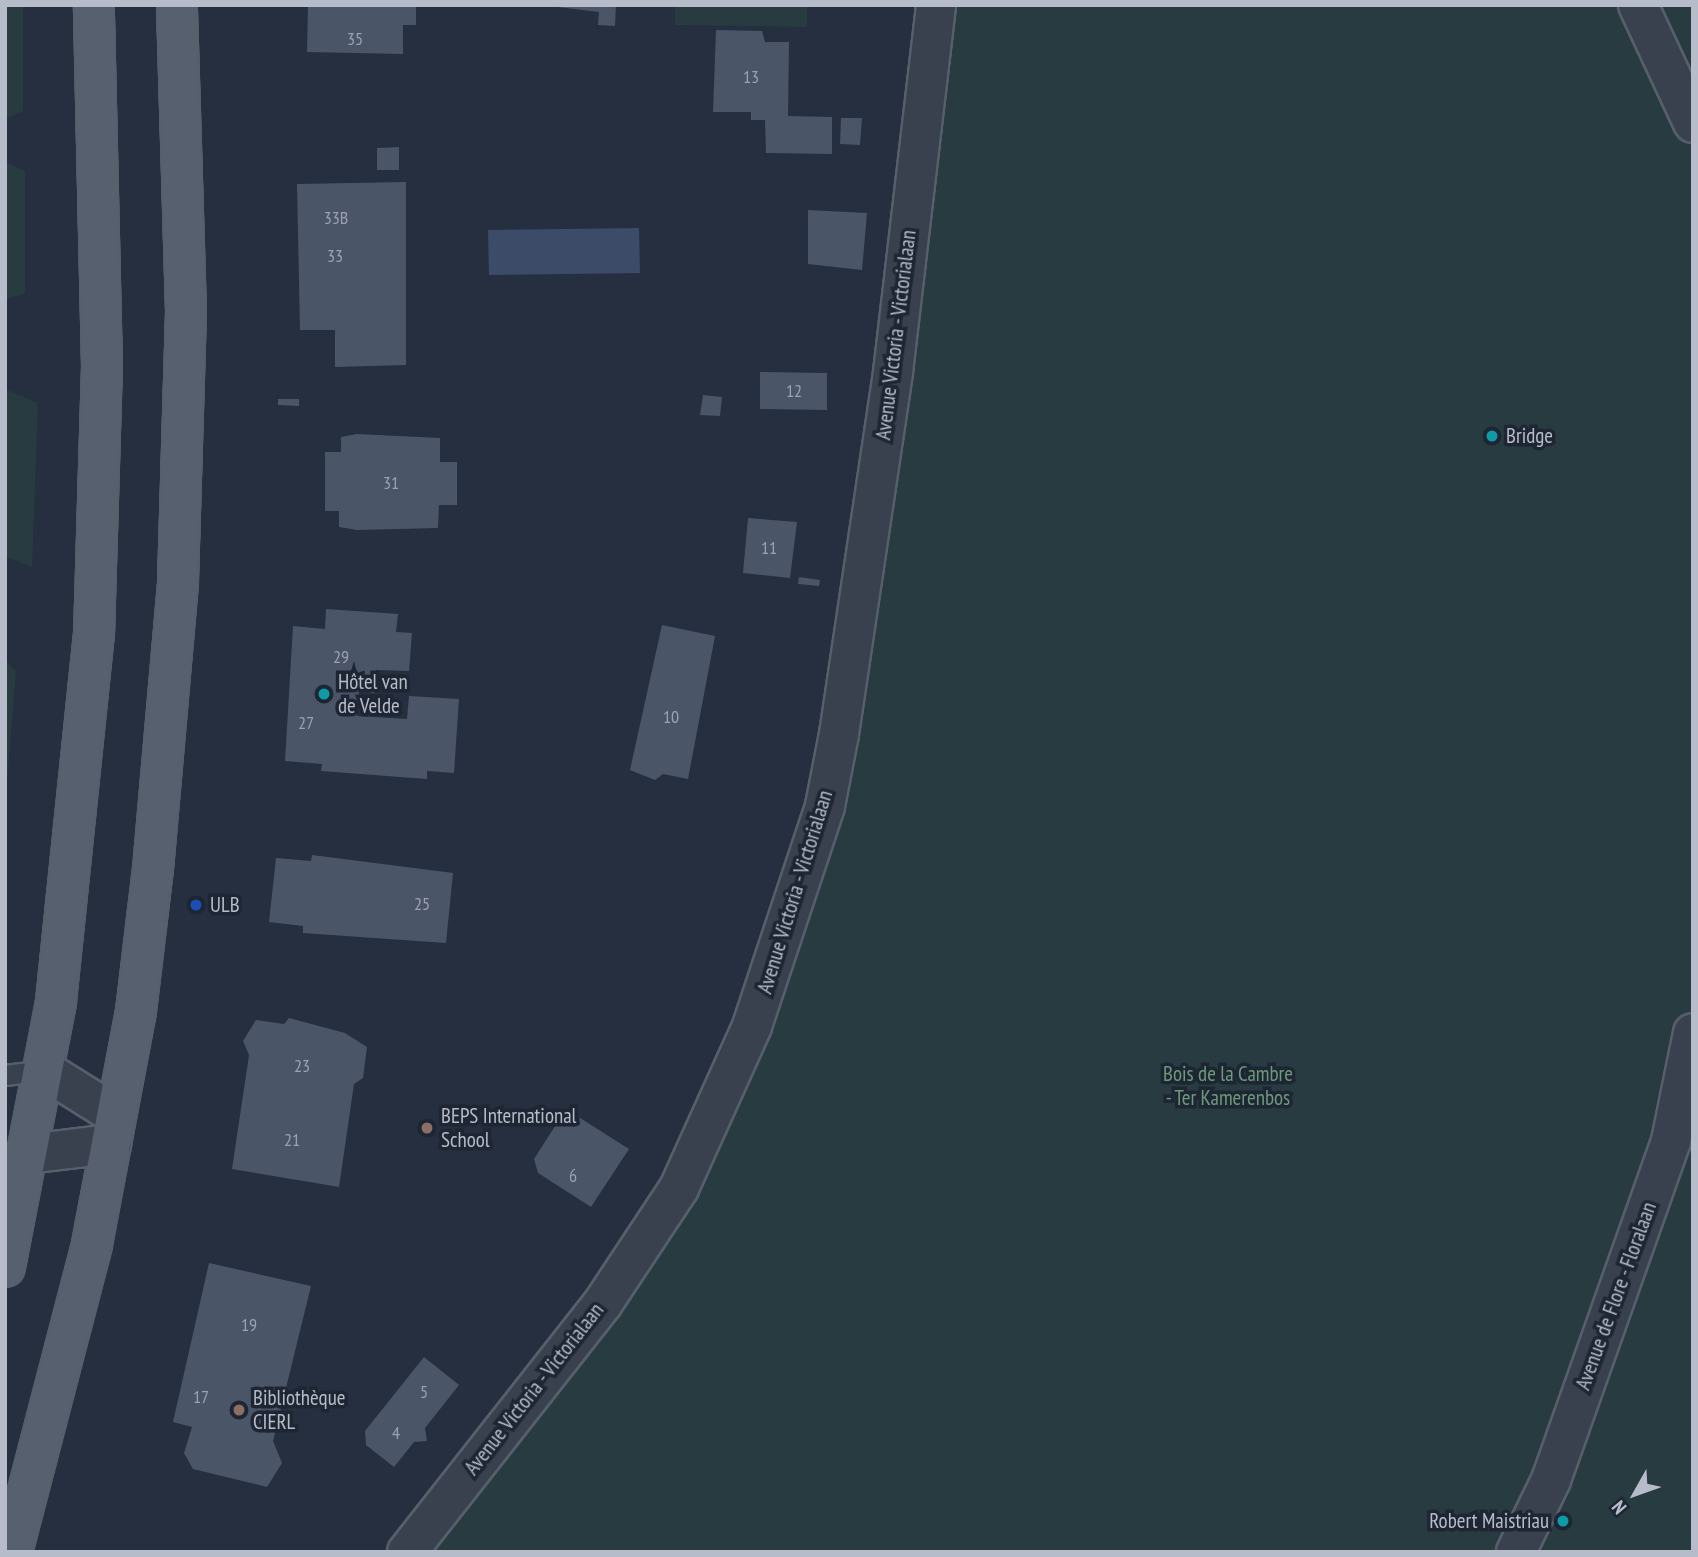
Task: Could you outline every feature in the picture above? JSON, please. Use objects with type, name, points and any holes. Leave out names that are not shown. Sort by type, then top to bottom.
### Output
[{"type":"main road","points":[[5,1267],[17,1150],[44,1070],[77,841],[96,595],[102,367],[94,5]]},
{"type":"main road","points":[[12,1552],[40,1461],[114,1130],[153,869],[178,581],[186,312],[177,5]]},
{"type":"street","name":"Avenue Victoria - Victorialaan","points":[[407,1552],[603,1303],[671,1199],[752,1026],[825,806],[839,734],[893,372],[936,5]]},
{"type":"street","points":[[1638,5],[1693,122]]},
{"type":"street","name":"Avenue de Flore - Floralaan","points":[[1516,1552],[1551,1480],[1682,1139],[1693,1033]]},
{"type":"street","points":[[44,1070],[114,1130]]},
{"type":"street","points":[[17,1150],[114,1130]]},
{"type":"lane","points":[[5,1075],[44,1070]]},
{"type":"green space","points":[[5,5],[23,5],[23,111],[5,119]]},
{"type":"green space","points":[[675,5],[807,5],[807,27],[675,25]]},
{"type":"green space","name":"Bois de la Cambre - Ter Kamerenbos","points":[[936,5],[1693,5],[1693,1552],[423,1552],[616,1309],[833,796]]},
{"type":"green space","points":[[5,162],[25,171],[25,293],[5,300]]},
{"type":"green space","points":[[5,389],[38,403],[32,567],[5,556]]},
{"type":"green space","points":[[5,659],[16,672],[7,783],[5,783]]},
{"type":"water","points":[[639,228],[640,273],[489,275],[488,230]]},
{"type":"building","points":[[308,5],[416,5],[416,25],[403,25],[403,54],[307,52]]},
{"type":"building","points":[[541,5],[616,5],[615,26],[598,25],[599,12]]},
{"type":"building","points":[[716,30],[762,31],[765,42],[789,42],[788,116],[832,117],[832,154],[766,153],[765,120],[751,120],[751,112],[713,112]]},
{"type":"building","points":[[841,118],[862,118],[860,145],[840,144]]},
{"type":"building","points":[[399,147],[399,170],[377,170],[377,148]]},
{"type":"building","points":[[406,182],[406,365],[335,367],[335,330],[300,330],[297,184]]},
{"type":"building","points":[[808,210],[867,213],[862,270],[808,264]]},
{"type":"building","points":[[760,372],[827,373],[827,410],[760,409]]},
{"type":"building","points":[[703,395],[722,397],[720,416],[700,415]]},
{"type":"building","points":[[278,399],[299,399],[299,406],[278,405]]},
{"type":"building","points":[[357,434],[440,438],[440,462],[457,462],[457,505],[439,505],[438,528],[357,530],[339,527],[339,511],[325,511],[325,452],[341,452],[341,437]]},
{"type":"building","points":[[748,518],[797,522],[790,578],[743,573]]},
{"type":"building","points":[[799,577],[820,580],[819,586],[798,584]]},
{"type":"building","name":"Hôtel van de Velde","points":[[326,609],[398,614],[396,632],[412,633],[409,671],[376,670],[375,693],[359,691],[357,716],[407,719],[409,696],[459,699],[454,773],[427,771],[427,779],[321,771],[322,764],[285,761],[293,626],[325,629]]},
{"type":"building","points":[[662,625],[715,636],[688,779],[663,774],[655,780],[630,770]]},
{"type":"building","points":[[312,855],[453,873],[446,943],[303,933],[303,926],[269,922],[276,858],[311,861]]},
{"type":"building","points":[[289,1018],[345,1033],[367,1047],[363,1078],[354,1084],[339,1187],[232,1169],[249,1055],[243,1041],[256,1020],[284,1024]]},
{"type":"building","points":[[566,1109],[629,1149],[591,1207],[538,1173],[534,1159]]},
{"type":"building","points":[[209,1263],[311,1286],[273,1441],[282,1463],[267,1487],[193,1469],[184,1453],[192,1427],[173,1422]]},
{"type":"building","points":[[424,1357],[459,1385],[425,1428],[427,1441],[414,1442],[394,1467],[366,1445],[365,1431]]},
{"type":"place","name":"Bridge","points":[[1492,436]]},
{"type":"place","name":"Hôtel van de Velde","points":[[324,694]]},
{"type":"place","name":"ULB","points":[[196,905]]},
{"type":"place","name":"BEPS International School","points":[[427,1128]]},
{"type":"place","name":"Bibliothèque CIERL","points":[[239,1410]]},
{"type":"place","name":"Robert Maistriau","points":[[1563,1521]]}]
